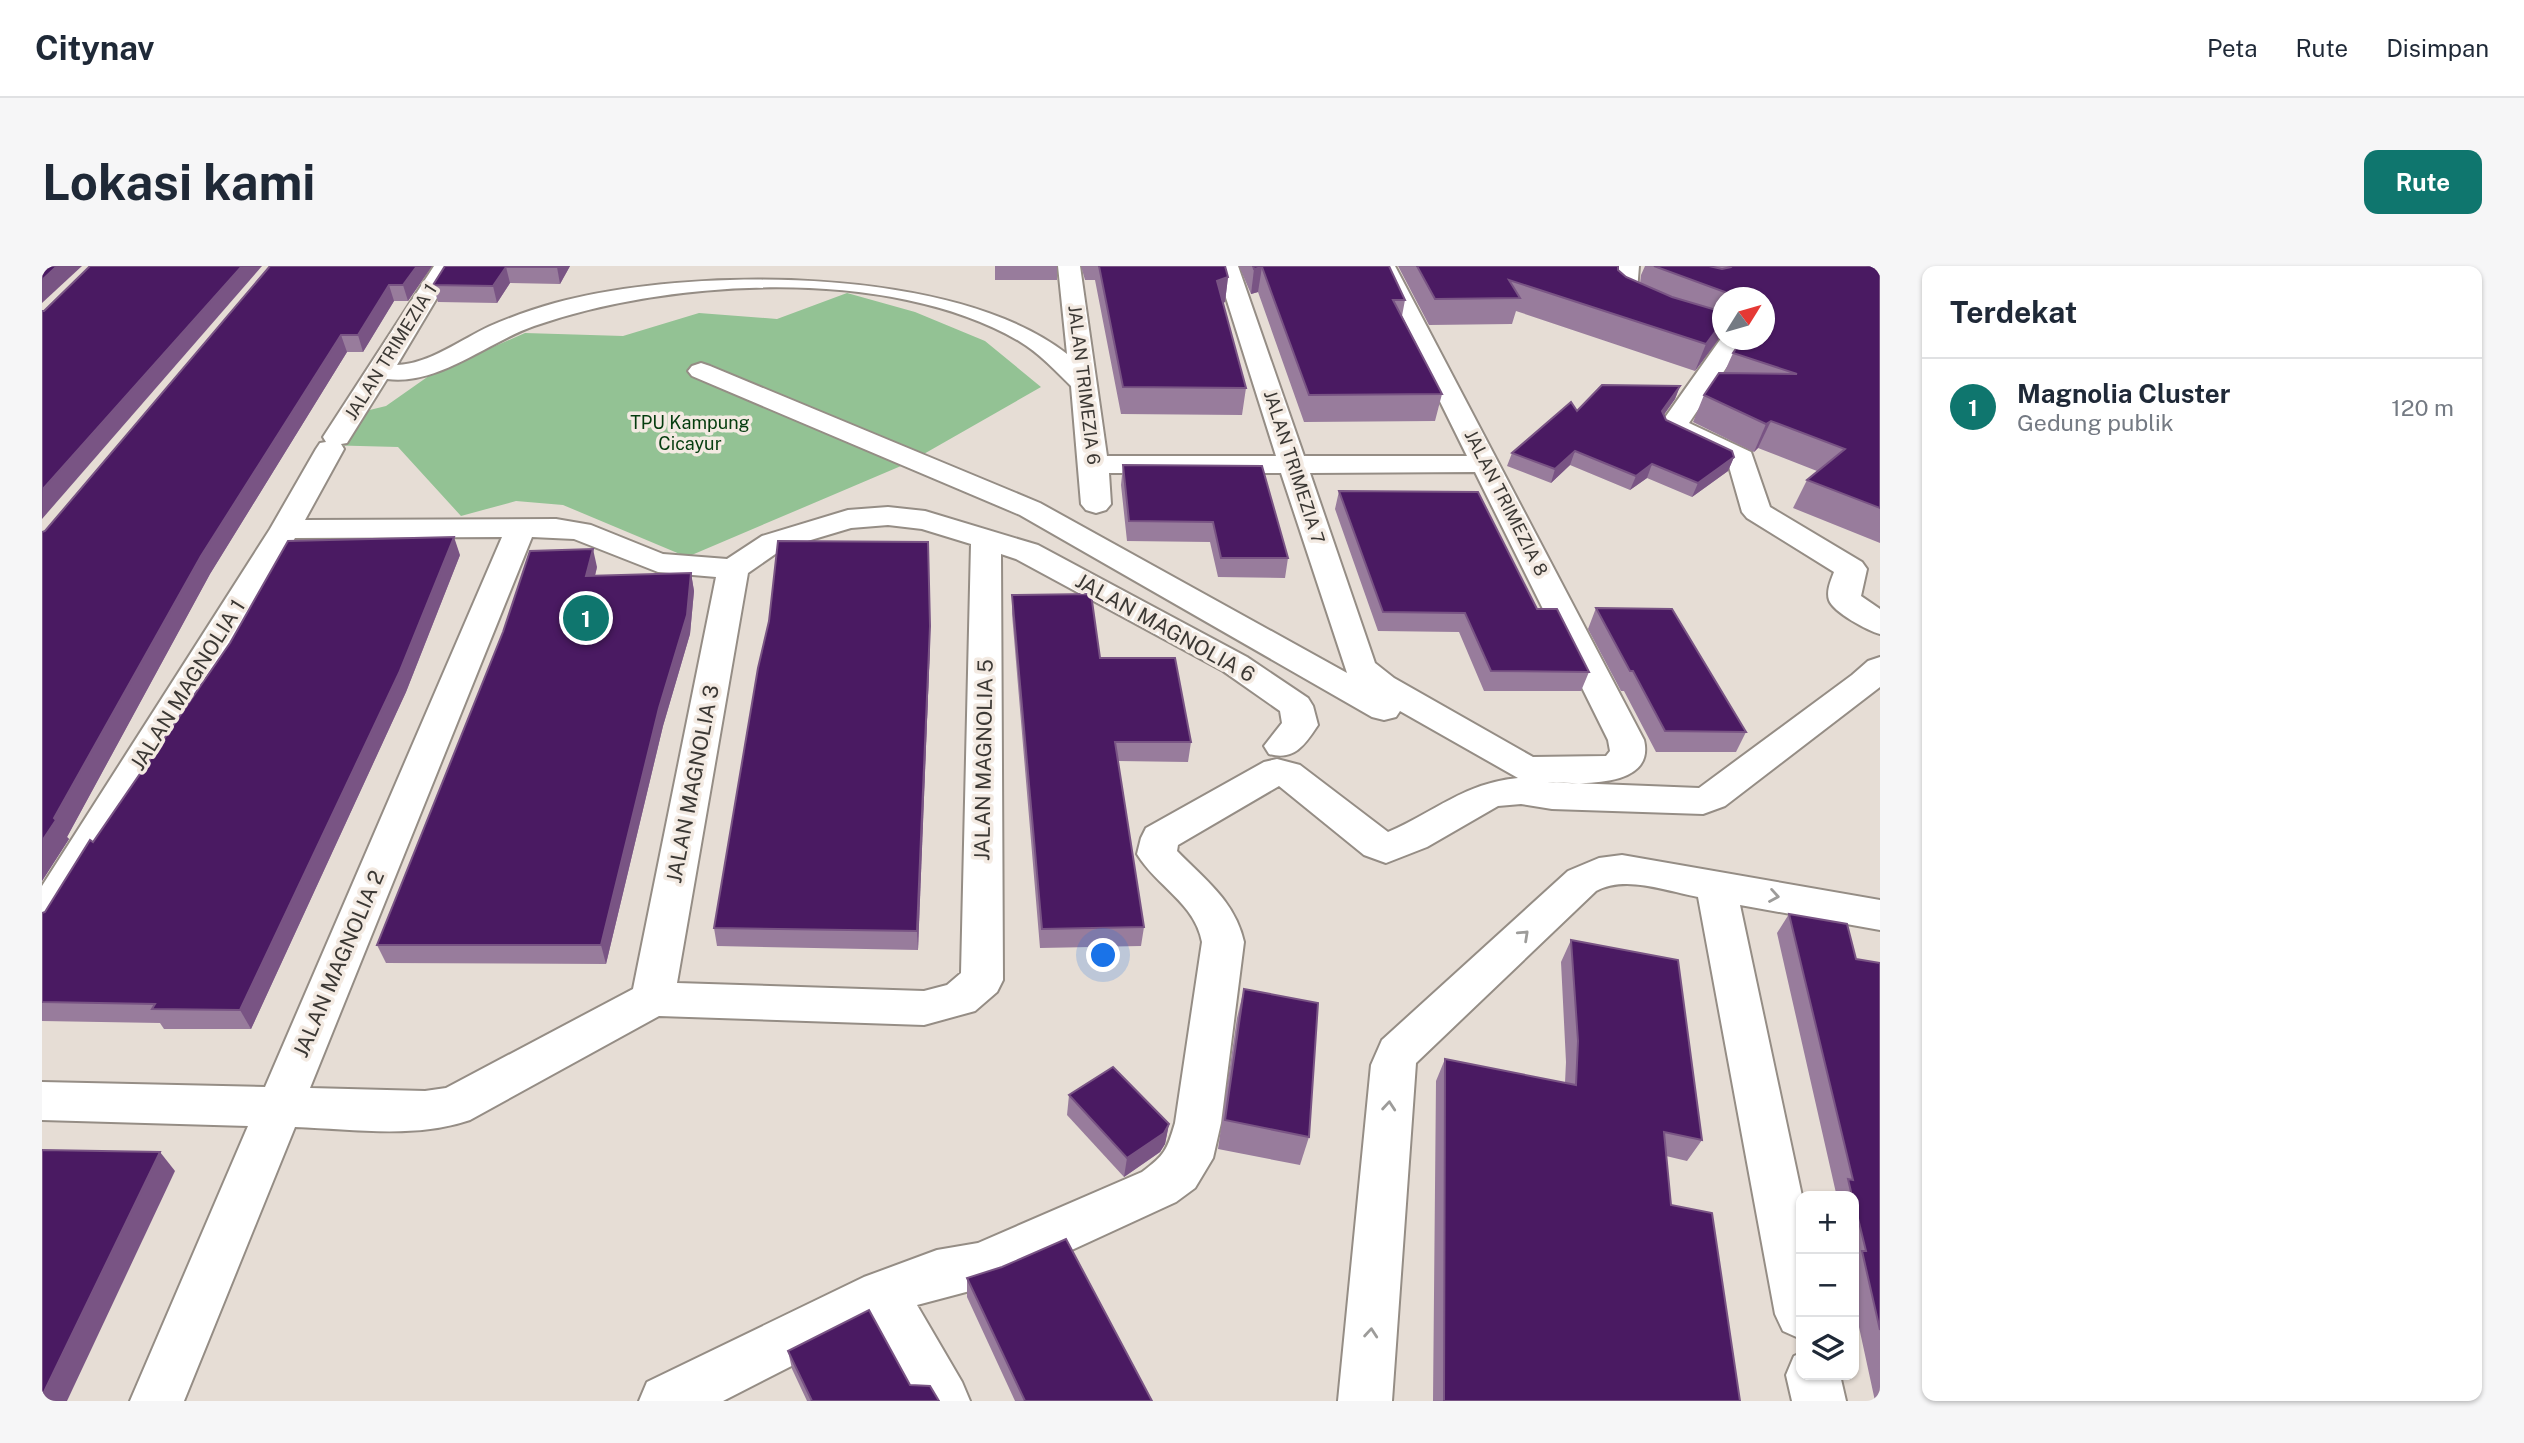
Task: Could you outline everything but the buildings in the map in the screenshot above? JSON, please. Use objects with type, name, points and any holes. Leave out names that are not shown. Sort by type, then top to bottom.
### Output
[{"type":"street","name":"JALAN TRIMEZIA 1","points":[[334,443],[445,266]]},
{"type":"street","name":"JALAN TRIMEZIA 6","points":[[1069,266],[1094,466],[1096,504]]},
{"type":"street","name":"JALAN TRIMEZIA 7","points":[[1227,266],[1360,668],[1382,686],[1525,768],[1544,771],[1617,766],[1626,758],[1629,750],[1626,740]]},
{"type":"street","name":"JALAN TRIMEZIA 8","points":[[1384,266],[1626,740]]},
{"type":"street","points":[[1628,266],[1628,284],[1624,294],[1676,315]]},
{"type":"street","points":[[384,364],[389,372],[398,374],[416,370],[511,326],[592,300],[668,283],[758,269],[913,277],[1041,344],[1083,384]]},
{"type":"street","points":[[592,300],[601,277]]},
{"type":"street","points":[[1713,350],[1674,426],[1741,458],[1757,512],[1851,569],[1844,590],[1845,600],[1880,624]]},
{"type":"street","points":[[701,371],[1030,509],[1480,764],[1521,791]]},
{"type":"street","name":"JALAN MAGNOLIA 1","points":[[42,919],[285,529],[334,443]]},
{"type":"street","points":[[1094,466],[1486,464]]},
{"type":"street","points":[[285,529],[556,527],[580,531],[659,564],[733,569],[773,542],[848,519],[888,516],[925,520],[986,540]]},
{"type":"street","name":"JALAN MAGNOLIA 2","points":[[157,1401],[521,528]]},
{"type":"street","name":"JALAN MAGNOLIA 6","points":[[986,540],[1039,559],[1236,664],[1296,706],[1300,725],[1282,746]]},
{"type":"street","name":"JALAN MAGNOLIA 5","points":[[653,999],[925,1008],[960,999],[982,981],[986,540]]},
{"type":"street","name":"JALAN MAGNOLIA 3","points":[[653,999],[733,569]]},
{"type":"street","points":[[692,1395],[882,1294],[937,1274],[982,1266],[1159,1187],[1178,1173],[1189,1158],[1198,1123],[1223,942],[1222,927],[1211,911],[1157,854],[1160,838],[1276,771],[1287,775],[1381,848],[1386,849],[1413,837],[1483,797],[1521,791],[1552,796],[1687,801],[1712,797],[1864,683],[1880,668]]},
{"type":"street","points":[[1365,1401],[1393,1065],[1398,1053],[1589,875],[1609,869],[1622,869],[1880,915]]},
{"type":"street","points":[[1716,886],[1796,1289]]},
{"type":"street","points":[[42,1101],[425,1111],[454,1107],[653,999]]},
{"type":"street","points":[[882,1294],[943,1401]]},
{"type":"street","points":[[1814,1380],[1819,1401]]},
{"type":"green space","name":"TPU Kampung Cicayur","points":[[847,293],[915,312],[985,341],[1041,387],[908,463],[687,557],[563,505],[516,501],[461,516],[398,447],[322,445],[341,417],[386,406],[433,373],[525,333],[623,336],[699,313],[777,319]]},
{"type":"place","name":"Magnolia Cluster","points":[[586,618]]}]
